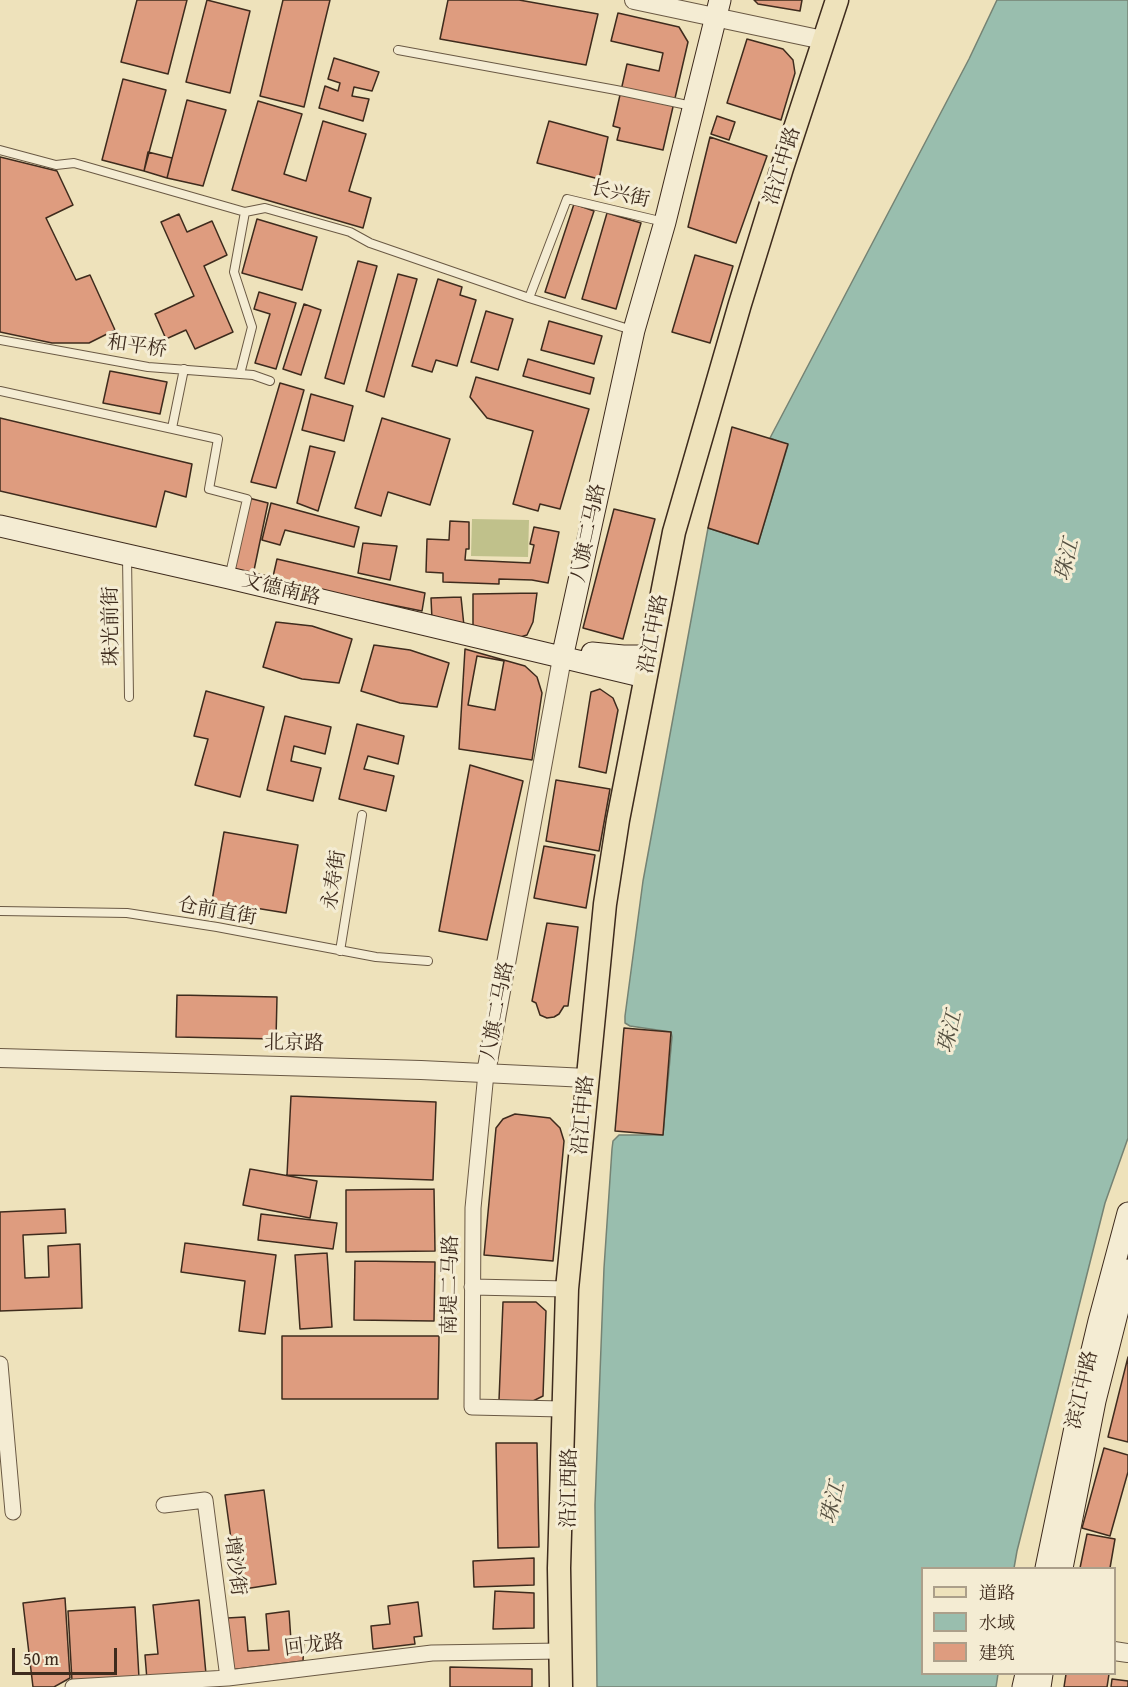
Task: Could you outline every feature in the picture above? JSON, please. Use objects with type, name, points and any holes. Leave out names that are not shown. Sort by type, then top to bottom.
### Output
[{"type":"main road","name":"沿江中路","points":[[572,1289],[588,1078],[605,904],[647,666],[674,532],[740,304],[837,0]]},
{"type":"main road","name":"八旗二马路","points":[[562,658],[634,330],[665,222],[718,9]]},
{"type":"main road","name":"文德南路","points":[[0,526],[562,658],[647,666]]},
{"type":"main road","name":"滨江中路","points":[[1046,1567],[1101,1310],[1128,1213]]},
{"type":"main road","name":"滨江中路","points":[[1062,1567],[1095,1401],[1117,1325],[1128,1270]]},
{"type":"main road","name":"沿江西路","points":[[561,1687],[562,1409],[572,1289]]},
{"type":"main road","name":"沿江西路","points":[[571,1687],[569,1543],[572,1289]]},
{"type":"street","points":[[634,0],[718,9],[823,40]]},
{"type":"street","name":"八旗二马路","points":[[486,1073],[562,658]]},
{"type":"street","name":"北京路","points":[[0,1058],[588,1078]]},
{"type":"street","name":"南堤二马路","points":[[486,1073],[473,1208],[472,1407],[562,1409]]},
{"type":"street","points":[[472,1287],[572,1289]]},
{"type":"street","points":[[0,1364],[13,1512]]},
{"type":"street","name":"增沙街","points":[[165,1505],[205,1500],[228,1678]]},
{"type":"street","name":"回龙路","points":[[73,1687],[228,1678],[432,1653],[560,1651]]},
{"type":"lane","points":[[398,50],[694,106]]},
{"type":"lane","points":[[0,150],[56,165],[74,163],[245,212],[265,208],[350,232],[370,243],[529,298],[634,330]]},
{"type":"lane","name":"长兴街","points":[[529,298],[567,199],[665,222]]},
{"type":"lane","points":[[240,374],[252,327],[234,272],[245,212]]},
{"type":"lane","name":"和平桥","points":[[0,340],[148,367],[253,375],[270,381]]},
{"type":"lane","points":[[172,428],[184,369]]},
{"type":"lane","points":[[0,391],[218,439],[209,489],[247,499],[229,578]]},
{"type":"lane","name":"珠光前街","points":[[127,554],[129,697]]},
{"type":"lane","name":"永寿街","points":[[340,951],[362,815]]},
{"type":"lane","name":"仓前直街","points":[[0,911],[127,913],[376,957],[428,960]]},
{"type":"green space","points":[[472,519],[529,520],[528,557],[471,556]]},
{"type":"water","name":"珠江","points":[[997,0],[1128,0],[1128,1138],[1105,1203],[1014,1567],[921,1567],[921,1675],[998,1675],[996,1687],[597,1687],[595,1505],[604,1268],[612,1149],[613,1141],[619,1135],[663,1135],[671,1032],[630,1026],[625,1023],[625,1016],[643,881],[708,528],[758,544],[788,445],[770,438],[969,59]]},
{"type":"building","points":[[137,0],[187,0],[168,74],[121,62]]},
{"type":"building","points":[[207,0],[250,11],[230,93],[186,82]]},
{"type":"building","points":[[283,0],[330,0],[304,107],[260,96]]},
{"type":"building","points":[[448,0],[519,0],[598,14],[586,65],[440,39]]},
{"type":"building","points":[[754,0],[802,0],[800,11],[758,4]]},
{"type":"building","points":[[618,13],[679,27],[688,42],[663,150],[617,140],[620,128],[613,126],[627,64],[659,71],[663,53],[611,41]]},
{"type":"building","points":[[747,39],[783,49],[793,60],[795,73],[781,120],[727,103]]},
{"type":"building","points":[[334,58],[379,72],[372,91],[354,87],[352,96],[369,99],[363,121],[319,108],[325,86],[338,91],[340,83],[328,79]]},
{"type":"building","points":[[123,79],[166,90],[144,171],[102,160]]},
{"type":"building","points":[[187,100],[226,110],[203,186],[167,178]]},
{"type":"building","points":[[258,101],[302,114],[284,174],[306,181],[323,121],[366,134],[349,191],[371,198],[363,228],[232,190]]},
{"type":"building","points":[[717,116],[735,122],[729,140],[711,134]]},
{"type":"building","points":[[549,121],[608,137],[599,179],[537,163]]},
{"type":"building","points":[[710,137],[767,156],[736,243],[688,227]]},
{"type":"building","points":[[148,152],[172,158],[167,178],[144,171]]},
{"type":"building","points":[[0,157],[57,171],[73,205],[46,218],[76,280],[90,275],[115,330],[89,343],[52,343],[0,332]]},
{"type":"building","points":[[574,204],[594,211],[565,298],[545,292]]},
{"type":"building","points":[[607,213],[641,223],[616,309],[582,299]]},
{"type":"building","points":[[179,214],[187,232],[212,221],[227,255],[204,266],[233,332],[195,349],[186,330],[166,339],[155,314],[194,296],[161,222]]},
{"type":"building","points":[[257,219],[317,237],[302,290],[242,273]]},
{"type":"building","points":[[695,255],[733,266],[710,343],[672,332]]},
{"type":"building","points":[[358,261],[377,266],[344,384],[325,378]]},
{"type":"building","points":[[398,274],[417,279],[384,397],[366,391]]},
{"type":"building","points":[[438,279],[462,287],[460,295],[476,300],[457,366],[436,360],[432,372],[412,366]]},
{"type":"building","points":[[259,292],[296,303],[276,369],[255,363],[270,314],[254,309]]},
{"type":"building","points":[[304,304],[321,310],[301,375],[283,369]]},
{"type":"building","points":[[486,311],[513,319],[498,370],[471,362]]},
{"type":"building","points":[[549,321],[602,336],[594,364],[541,350]]},
{"type":"building","points":[[528,359],[594,378],[590,394],[523,376]]},
{"type":"building","points":[[110,371],[167,382],[160,414],[103,403]]},
{"type":"building","points":[[476,377],[589,409],[560,509],[540,504],[538,511],[513,504],[533,431],[487,418],[470,397]]},
{"type":"building","points":[[280,383],[304,390],[276,488],[251,482]]},
{"type":"building","points":[[311,394],[353,406],[344,441],[302,430]]},
{"type":"building","points":[[0,418],[192,464],[186,497],[165,491],[156,527],[0,491]]},
{"type":"building","points":[[382,418],[450,439],[430,505],[388,492],[381,516],[355,508]]},
{"type":"building","points":[[732,427],[788,444],[758,544],[708,528]]},
{"type":"building","points":[[310,446],[335,452],[318,511],[297,503]]},
{"type":"building","points":[[249,498],[268,503],[253,575],[234,571]]},
{"type":"building","points":[[271,503],[359,527],[354,547],[285,530],[280,545],[262,540]]},
{"type":"building","points":[[614,509],[655,519],[623,639],[583,628]]},
{"type":"building","points":[[450,521],[469,522],[469,549],[466,549],[465,560],[530,563],[534,545],[530,544],[534,527],[559,532],[548,583],[499,579],[499,584],[443,582],[443,573],[426,572],[427,539],[449,540]]},
{"type":"building","points":[[363,543],[397,546],[390,580],[358,573]]},
{"type":"building","points":[[277,559],[425,593],[422,611],[272,581]]},
{"type":"building","points":[[537,593],[533,622],[527,635],[514,639],[473,628],[473,594]]},
{"type":"building","points":[[461,597],[464,626],[432,620],[431,598]]},
{"type":"building","points":[[276,622],[312,626],[352,639],[339,683],[302,679],[263,667]]},
{"type":"building","points":[[374,645],[410,650],[449,663],[437,707],[400,703],[361,691]]},
{"type":"building","points":[[465,649],[525,666],[537,677],[542,693],[532,760],[459,749]]},
{"type":"building","points":[[477,656],[504,661],[495,710],[468,705]]},
{"type":"building","points":[[600,689],[613,698],[618,710],[606,773],[579,767],[591,692]]},
{"type":"building","points":[[206,691],[264,707],[240,797],[195,785],[208,739],[194,736]]},
{"type":"building","points":[[285,716],[331,727],[325,754],[294,746],[291,761],[321,768],[313,801],[267,790]]},
{"type":"building","points":[[357,724],[404,736],[398,764],[368,756],[364,769],[394,776],[386,811],[339,799]]},
{"type":"building","points":[[470,765],[523,781],[487,940],[439,931]]},
{"type":"building","points":[[556,780],[610,789],[599,851],[546,841]]},
{"type":"building","points":[[224,832],[298,845],[286,913],[212,901]]},
{"type":"building","points":[[544,846],[595,855],[586,908],[534,898]]},
{"type":"building","points":[[547,923],[578,927],[568,1006],[564,1006],[554,1017],[547,1018],[540,1015],[536,1003],[532,1001]]},
{"type":"building","points":[[177,995],[277,997],[276,1039],[176,1037]]},
{"type":"building","points":[[624,1028],[671,1032],[663,1135],[615,1131]]},
{"type":"building","points":[[291,1096],[436,1102],[433,1180],[287,1175]]},
{"type":"building","points":[[515,1114],[550,1118],[560,1128],[564,1141],[553,1261],[484,1255],[496,1128],[503,1119]]},
{"type":"building","points":[[250,1169],[317,1181],[310,1218],[243,1205]]},
{"type":"building","points":[[434,1189],[435,1251],[346,1252],[346,1190]]},
{"type":"building","points":[[65,1209],[66,1233],[23,1235],[25,1278],[49,1277],[48,1246],[80,1244],[82,1308],[0,1311],[0,1212]]},
{"type":"building","points":[[261,1214],[337,1223],[333,1249],[258,1240]]},
{"type":"building","points":[[185,1243],[276,1255],[265,1334],[239,1331],[245,1281],[181,1272]]},
{"type":"building","points":[[327,1253],[332,1327],[300,1329],[295,1255]]},
{"type":"building","points":[[355,1261],[435,1262],[434,1321],[354,1320]]},
{"type":"building","points":[[503,1302],[536,1302],[546,1311],[543,1396],[531,1402],[499,1400]]},
{"type":"building","points":[[282,1336],[439,1336],[438,1399],[282,1399]]},
{"type":"building","points":[[1128,1357],[1128,1442],[1108,1437]]},
{"type":"building","points":[[496,1443],[537,1443],[539,1547],[498,1548]]},
{"type":"building","points":[[1104,1448],[1128,1455],[1128,1472],[1110,1536],[1082,1528]]},
{"type":"building","points":[[264,1490],[276,1584],[238,1590],[225,1495]]},
{"type":"building","points":[[1087,1534],[1115,1539],[1110,1567],[1080,1567]]},
{"type":"building","points":[[534,1558],[534,1585],[474,1587],[473,1561]]},
{"type":"building","points":[[495,1591],[534,1593],[534,1628],[493,1629]]},
{"type":"building","points":[[65,1598],[70,1678],[54,1687],[33,1687],[23,1603]]},
{"type":"building","points":[[199,1600],[206,1674],[147,1680],[145,1655],[158,1654],[153,1605]]},
{"type":"building","points":[[418,1602],[422,1636],[414,1637],[415,1644],[373,1649],[371,1626],[390,1624],[388,1606]]},
{"type":"building","points":[[135,1607],[139,1678],[72,1681],[68,1611]]},
{"type":"building","points":[[289,1611],[291,1641],[304,1640],[303,1661],[230,1670],[227,1618],[245,1617],[248,1651],[269,1650],[266,1614]]},
{"type":"building","points":[[450,1667],[532,1669],[532,1687],[450,1687]]},
{"type":"building","points":[[1066,1675],[1109,1675],[1107,1687],[1064,1687]]},
{"type":"building","points":[[1112,1679],[1128,1681],[1128,1687],[1111,1687]]}]
